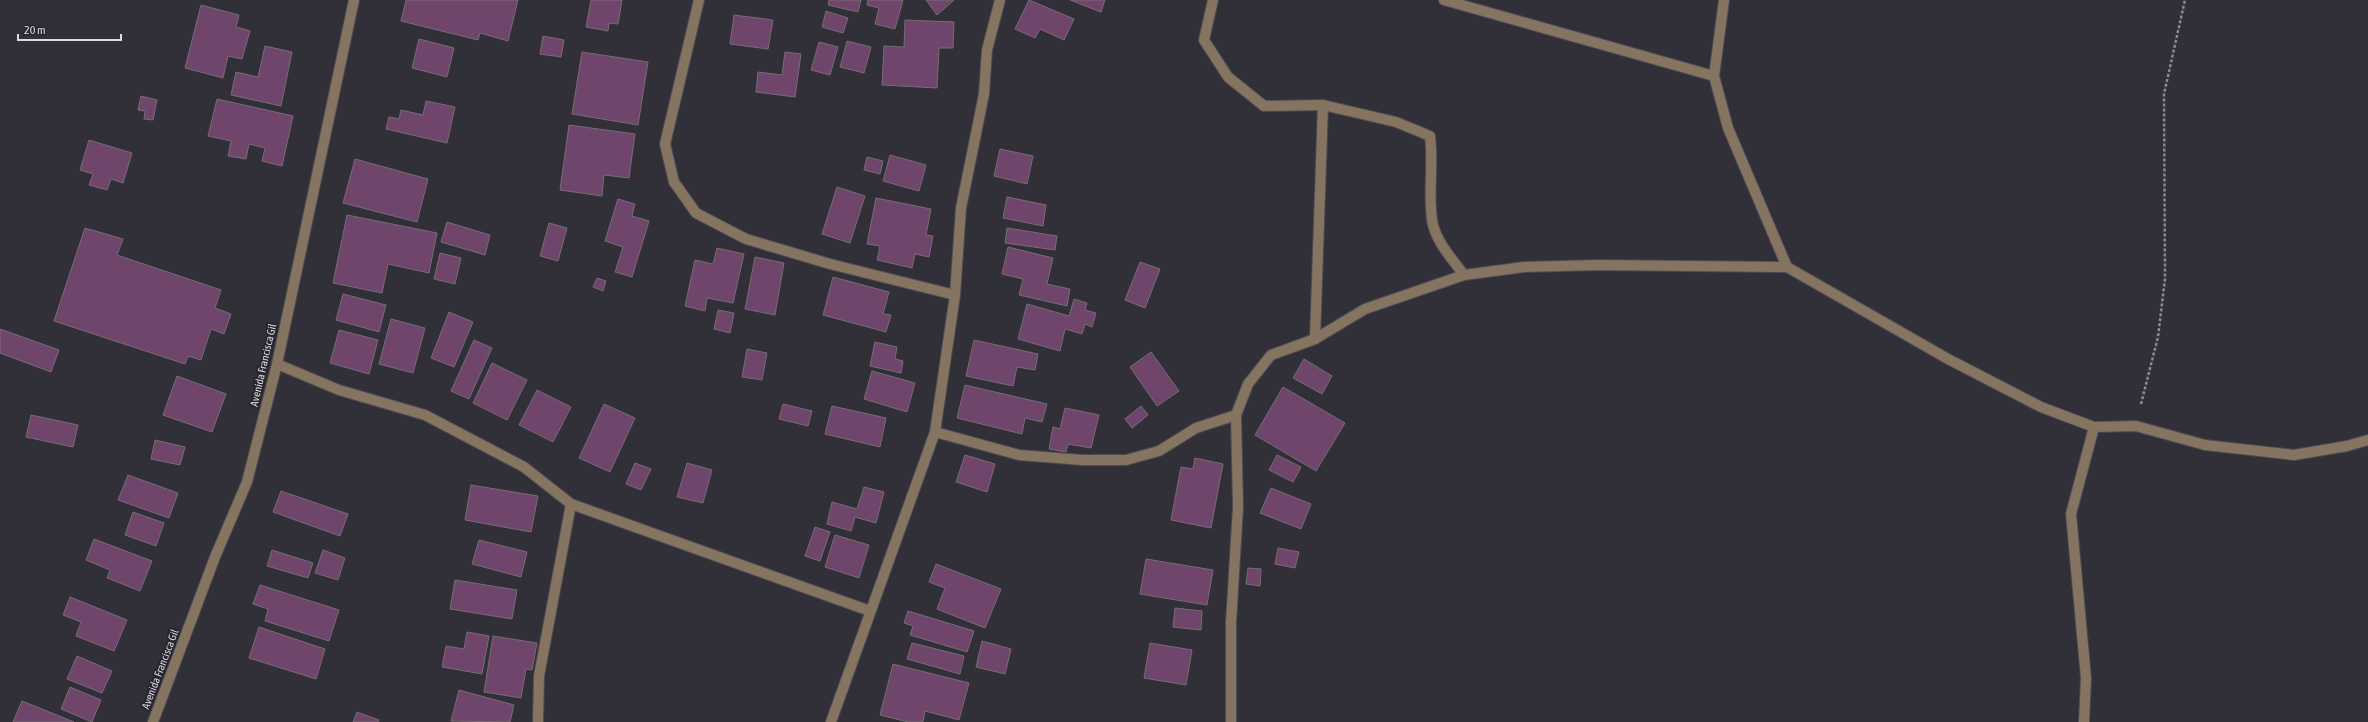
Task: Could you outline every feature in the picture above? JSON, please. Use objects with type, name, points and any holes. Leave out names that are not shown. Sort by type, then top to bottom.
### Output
[{"type":"street","name":"Avenida Francisca Gil","points":[[153,722],[247,482],[277,364],[354,0]]},
{"type":"street","points":[[699,0],[665,144],[674,182],[696,213],[746,239],[830,264],[955,296]]},
{"type":"street","points":[[831,722],[934,432],[955,296],[961,208],[984,94],[987,50],[1000,0]]},
{"type":"street","points":[[1213,0],[1204,40],[1228,77],[1264,106],[1323,105],[1396,122],[1430,136],[1433,157],[1431,194],[1433,226],[1444,248],[1464,275]]},
{"type":"street","points":[[1444,0],[1714,76]]},
{"type":"street","points":[[1724,0],[1714,76],[1728,128],[1787,267]]},
{"type":"street","points":[[1314,339],[1323,105]]},
{"type":"street","points":[[1231,722],[1231,623],[1238,507],[1236,415],[1248,384],[1271,355],[1314,339],[1365,309],[1464,275],[1524,267],[1787,267],[1948,359],[2034,404],[2094,427],[2136,426],[2205,445],[2294,455],[2347,446],[2368,440]]},
{"type":"street","points":[[277,364],[339,390],[425,415],[524,467],[571,504],[870,612]]},
{"type":"street","points":[[934,432],[1019,455],[1082,460],[1126,460],[1159,451],[1196,428],[1236,415]]},
{"type":"street","points":[[2084,722],[2086,678],[2071,514],[2094,427]]},
{"type":"street","points":[[538,722],[539,676],[571,504]]},
{"type":"path","points":[[2136,426],[2158,337],[2165,279],[2164,94],[2185,0]]},
{"type":"building","points":[[406,0],[518,0],[508,41],[480,33],[478,40],[401,21]]},
{"type":"building","points":[[591,0],[622,0],[618,24],[609,23],[608,31],[586,27]]},
{"type":"building","points":[[829,0],[861,0],[858,12],[828,5]]},
{"type":"building","points":[[868,0],[903,0],[895,29],[875,24],[879,8],[867,5]]},
{"type":"building","points":[[926,0],[954,0],[937,15]]},
{"type":"building","points":[[1029,0],[1074,19],[1064,40],[1040,29],[1035,38],[1015,29]]},
{"type":"building","points":[[1070,0],[1105,0],[1101,12]]},
{"type":"building","points":[[201,5],[239,15],[236,27],[250,31],[242,59],[228,56],[223,78],[185,68]]},
{"type":"building","points":[[826,11],[848,18],[843,33],[822,27]]},
{"type":"building","points":[[734,15],[773,20],[768,49],[730,44]]},
{"type":"building","points":[[905,20],[954,22],[953,48],[939,48],[937,88],[882,85],[884,46],[904,47]]},
{"type":"building","points":[[543,36],[564,40],[561,57],[540,54]]},
{"type":"building","points":[[419,39],[454,48],[447,77],[412,68]]},
{"type":"building","points":[[847,41],[871,47],[864,73],[840,67]]},
{"type":"building","points":[[819,42],[838,47],[830,75],[811,70]]},
{"type":"building","points":[[265,46],[292,52],[281,106],[231,95],[236,72],[258,77]]},
{"type":"building","points":[[582,52],[648,62],[638,125],[572,114]]},
{"type":"building","points":[[785,52],[801,54],[795,97],[756,92],[758,72],[782,75]]},
{"type":"building","points":[[141,96],[157,100],[153,120],[144,119],[145,111],[138,110]]},
{"type":"building","points":[[217,99],[293,116],[282,166],[262,161],[265,148],[249,144],[246,159],[228,156],[231,141],[208,136]]},
{"type":"building","points":[[426,101],[455,107],[447,143],[386,129],[389,117],[399,119],[401,110],[423,115]]},
{"type":"building","points":[[569,125],[635,134],[629,178],[604,175],[602,196],[560,190]]},
{"type":"building","points":[[89,140],[132,153],[123,183],[111,179],[107,190],[89,185],[93,174],[80,170]]},
{"type":"building","points":[[1000,149],[1033,156],[1027,184],[994,176]]},
{"type":"building","points":[[890,155],[926,165],[919,191],[883,181]]},
{"type":"building","points":[[867,157],[883,161],[880,174],[864,170]]},
{"type":"building","points":[[355,159],[428,179],[417,222],[343,203]]},
{"type":"building","points":[[837,187],[865,196],[850,243],[822,234]]},
{"type":"building","points":[[1007,197],[1046,205],[1043,226],[1003,218]]},
{"type":"building","points":[[876,198],[931,209],[926,235],[933,236],[929,257],[915,254],[912,268],[877,260],[880,246],[867,244]]},
{"type":"building","points":[[618,199],[635,204],[632,216],[649,221],[632,277],[615,272],[623,247],[605,241]]},
{"type":"building","points":[[347,215],[437,233],[429,273],[388,264],[382,293],[333,283]]},
{"type":"building","points":[[447,222],[490,235],[485,255],[441,242]]},
{"type":"building","points":[[549,223],[567,228],[558,261],[540,256]]},
{"type":"building","points":[[85,228],[123,239],[117,255],[221,290],[215,308],[231,314],[224,334],[211,329],[201,360],[188,356],[185,364],[54,321]]},
{"type":"building","points":[[1007,228],[1057,236],[1055,250],[1005,243]]},
{"type":"building","points":[[1008,247],[1053,258],[1047,284],[1070,289],[1067,306],[1019,295],[1023,279],[1002,274]]},
{"type":"building","points":[[717,248],[744,254],[733,303],[707,298],[705,311],[685,306],[695,260],[713,264]]},
{"type":"building","points":[[440,253],[461,258],[455,284],[434,279]]},
{"type":"building","points":[[755,257],[784,263],[775,315],[745,309]]},
{"type":"building","points":[[1140,262],[1160,269],[1145,308],[1125,300]]},
{"type":"building","points":[[833,277],[889,292],[883,314],[891,315],[886,332],[823,315]]},
{"type":"building","points":[[597,278],[606,281],[603,291],[593,287]]},
{"type":"building","points":[[343,294],[386,305],[379,332],[336,320]]},
{"type":"building","points":[[1074,299],[1087,303],[1085,310],[1096,313],[1092,327],[1085,324],[1082,334],[1065,329],[1060,351],[1018,339],[1027,304],[1069,316]]},
{"type":"building","points":[[718,310],[734,313],[730,333],[714,329]]},
{"type":"building","points":[[449,312],[473,322],[454,367],[431,358]]},
{"type":"building","points":[[391,319],[425,328],[413,373],[379,364]]},
{"type":"building","points":[[0,329],[59,350],[51,372],[0,353]]},
{"type":"building","points":[[339,330],[378,340],[369,374],[330,363]]},
{"type":"building","points":[[474,340],[492,348],[469,399],[451,391]]},
{"type":"building","points":[[974,340],[1038,354],[1035,370],[1017,367],[1013,386],[966,376]]},
{"type":"building","points":[[875,342],[897,347],[895,359],[903,361],[901,373],[870,366]]},
{"type":"building","points":[[747,349],[767,353],[762,380],[742,377]]},
{"type":"building","points":[[1151,352],[1179,391],[1157,406],[1130,367]]},
{"type":"building","points":[[1304,359],[1332,376],[1322,394],[1293,378]]},
{"type":"building","points":[[492,363],[527,380],[507,420],[473,403]]},
{"type":"building","points":[[872,371],[915,383],[907,412],[864,399]]},
{"type":"building","points":[[177,376],[226,394],[212,432],[163,415]]},
{"type":"building","points":[[965,385],[1047,404],[1042,422],[1025,418],[1022,434],[957,418]]},
{"type":"building","points":[[1283,387],[1345,423],[1316,471],[1255,435]]},
{"type":"building","points":[[537,390],[571,407],[553,442],[519,425]]},
{"type":"building","points":[[604,404],[635,418],[610,472],[579,458]]},
{"type":"building","points":[[783,404],[812,411],[808,426],[779,419]]},
{"type":"building","points":[[832,406],[886,418],[880,447],[825,434]]},
{"type":"building","points":[[1141,406],[1148,415],[1132,428],[1125,419]]},
{"type":"building","points":[[1065,408],[1099,415],[1091,448],[1068,444],[1066,452],[1049,449],[1053,427],[1060,429]]},
{"type":"building","points":[[31,415],[78,425],[73,447],[26,437]]},
{"type":"building","points":[[155,440],[185,447],[180,465],[151,459]]},
{"type":"building","points":[[965,455],[995,464],[987,492],[956,482]]},
{"type":"building","points":[[1277,455],[1301,467],[1293,482],[1269,470]]},
{"type":"building","points":[[1195,458],[1223,464],[1211,528],[1171,520],[1181,467],[1193,469]]},
{"type":"building","points":[[635,463],[651,469],[641,490],[626,484]]},
{"type":"building","points":[[687,463],[712,470],[703,503],[677,497]]},
{"type":"building","points":[[128,475],[178,493],[169,518],[118,500]]},
{"type":"building","points":[[471,485],[538,496],[531,532],[465,520]]},
{"type":"building","points":[[864,487],[884,492],[876,523],[855,517],[851,531],[827,524],[832,502],[857,509]]},
{"type":"building","points":[[1271,488],[1311,504],[1301,529],[1260,513]]},
{"type":"building","points":[[281,491],[348,514],[340,536],[273,512]]},
{"type":"building","points":[[133,512],[164,523],[156,546],[125,535]]},
{"type":"building","points":[[815,527],[830,532],[820,561],[805,556]]},
{"type":"building","points":[[835,535],[869,545],[859,578],[825,567]]},
{"type":"building","points":[[94,539],[152,561],[140,591],[107,578],[110,570],[86,560]]},
{"type":"building","points":[[479,540],[527,552],[521,577],[472,564]]},
{"type":"building","points":[[1278,548],[1299,552],[1295,568],[1275,564]]},
{"type":"building","points":[[272,550],[313,563],[308,578],[267,566]]},
{"type":"building","points":[[323,550],[345,558],[338,580],[315,573]]},
{"type":"building","points":[[1146,559],[1213,570],[1207,605],[1140,594]]},
{"type":"building","points":[[936,564],[1001,589],[985,628],[937,609],[945,588],[929,582]]},
{"type":"building","points":[[1248,568],[1261,569],[1260,586],[1246,584]]},
{"type":"building","points":[[455,580],[517,590],[512,619],[450,609]]},
{"type":"building","points":[[260,585],[339,610],[329,641],[265,621],[268,609],[253,604]]},
{"type":"building","points":[[70,597],[127,620],[114,651],[76,636],[81,622],[63,615]]},
{"type":"building","points":[[1175,608],[1202,611],[1201,630],[1173,627]]},
{"type":"building","points":[[908,611],[974,631],[967,652],[910,635],[913,626],[904,623]]},
{"type":"building","points":[[259,627],[325,649],[316,679],[249,658]]},
{"type":"building","points":[[467,632],[489,636],[482,674],[442,667],[446,646],[464,649]]},
{"type":"building","points":[[493,636],[537,643],[532,670],[526,669],[521,698],[484,692]]},
{"type":"building","points":[[982,641],[1011,649],[1005,674],[976,667]]},
{"type":"building","points":[[912,643],[964,656],[960,674],[907,659]]},
{"type":"building","points":[[1150,643],[1192,650],[1186,685],[1144,678]]},
{"type":"building","points":[[77,656],[112,671],[102,693],[67,679]]},
{"type":"building","points":[[893,664],[969,683],[959,720],[925,711],[923,722],[908,722],[880,715]]},
{"type":"building","points":[[70,687],[101,700],[92,722],[61,709]]},
{"type":"building","points":[[459,690],[514,705],[510,722],[451,721]]},
{"type":"building","points":[[22,701],[74,722],[13,722]]},
{"type":"building","points":[[357,712],[379,720],[378,722],[353,722]]}]
